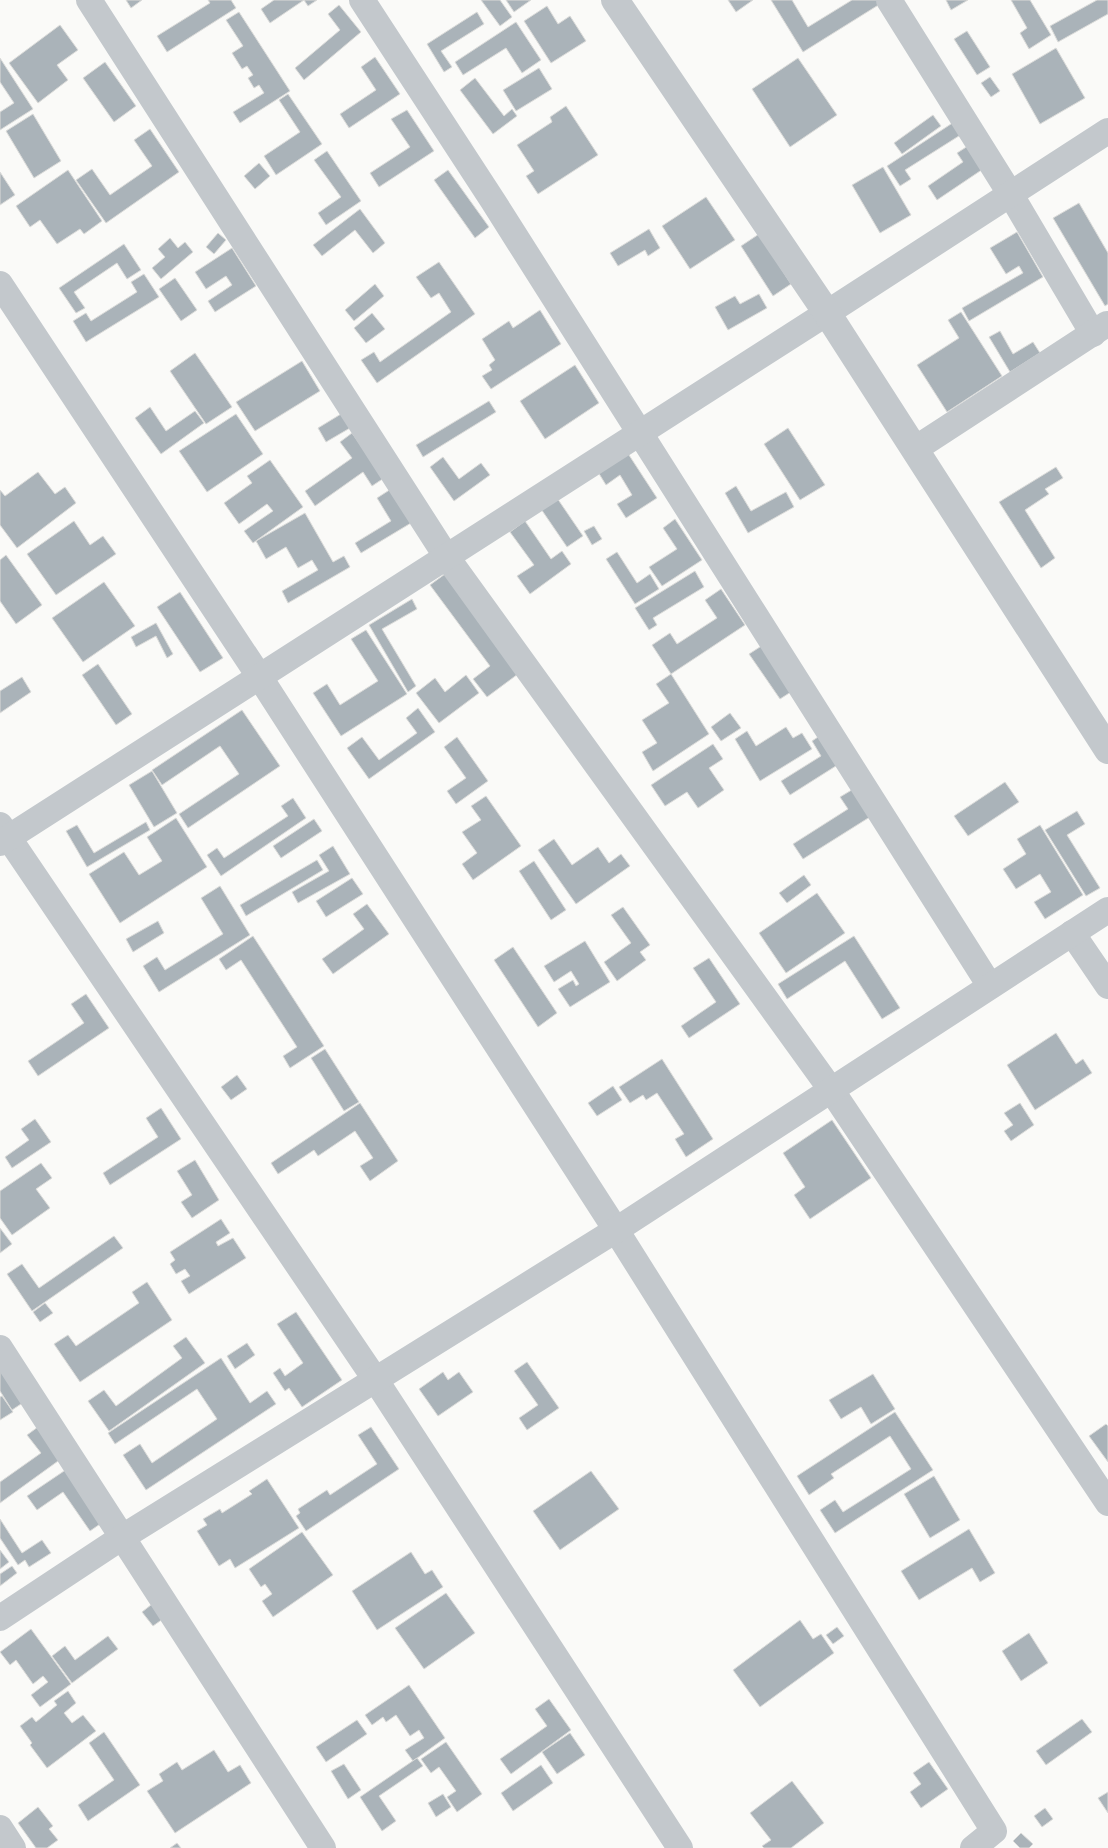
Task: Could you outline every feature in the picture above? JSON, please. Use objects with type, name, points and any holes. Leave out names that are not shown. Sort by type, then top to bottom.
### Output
[{"type":"street","points":[[89,0],[446,556],[832,1090],[1108,1503]]},
{"type":"street","points":[[362,0],[493,201],[990,986]]},
{"type":"street","points":[[615,0],[916,449],[1108,750]]},
{"type":"street","points":[[889,0],[1011,196],[1100,329],[916,449]]},
{"type":"street","points":[[680,1848],[376,1378],[3,835],[259,676],[1011,196],[1108,131]]},
{"type":"street","points":[[0,284],[259,676],[616,1230],[994,1830],[973,1848]]},
{"type":"street","points":[[0,1618],[122,1538],[376,1378],[616,1230],[1108,910]]},
{"type":"street","points":[[1072,933],[1108,986]]},
{"type":"street","points":[[0,1348],[323,1848]]},
{"type":"street","points":[[0,1828],[13,1848]]},
{"type":"building","points":[[126,0],[142,0],[131,8]]},
{"type":"building","points":[[208,0],[231,0],[236,8],[167,52],[157,36],[210,3]]},
{"type":"building","points":[[274,0],[304,0],[270,23],[261,9]]},
{"type":"building","points":[[304,0],[317,0],[308,6]]},
{"type":"building","points":[[481,0],[500,0],[512,17],[500,26]]},
{"type":"building","points":[[506,0],[531,0],[514,12]]},
{"type":"building","points":[[728,0],[753,0],[736,12]]},
{"type":"building","points":[[771,0],[792,0],[808,27],[852,0],[877,0],[880,4],[803,52]]},
{"type":"building","points":[[946,0],[968,0],[951,10]]},
{"type":"building","points":[[1011,0],[1030,0],[1051,35],[1029,49],[1020,33],[1027,28]]},
{"type":"building","points":[[1097,0],[1108,0],[1108,14],[1058,42],[1050,26]]},
{"type":"building","points":[[339,5],[361,32],[304,80],[295,68],[340,30],[328,14]]},
{"type":"building","points":[[547,6],[558,24],[570,16],[586,41],[551,63],[524,21]]},
{"type":"building","points":[[239,12],[290,91],[240,123],[233,112],[264,93],[259,85],[254,88],[248,78],[253,75],[247,66],[242,69],[232,53],[243,46],[226,20]]},
{"type":"building","points":[[477,12],[484,24],[441,51],[452,67],[444,72],[427,44]]},
{"type":"building","points":[[516,22],[541,60],[522,73],[506,48],[463,75],[455,62]]},
{"type":"building","points":[[60,25],[78,50],[57,65],[68,80],[38,103],[9,63]]},
{"type":"building","points":[[967,31],[990,67],[977,75],[954,39]]},
{"type":"building","points":[[1056,48],[1085,98],[1040,124],[1012,74]]},
{"type":"building","points":[[375,57],[400,94],[349,128],[340,114],[376,90],[361,67]]},
{"type":"building","points":[[0,58],[33,109],[0,130],[0,112],[14,103],[0,82]]},
{"type":"building","points":[[798,58],[837,115],[790,147],[752,89]]},
{"type":"building","points":[[105,62],[136,106],[114,122],[83,78]]},
{"type":"building","points":[[539,68],[552,89],[516,111],[503,90]]},
{"type":"building","points":[[990,77],[1000,91],[991,97],[981,83]]},
{"type":"building","points":[[475,78],[504,116],[512,109],[517,116],[493,134],[460,90]]},
{"type":"building","points":[[288,94],[322,144],[276,175],[264,156],[300,132],[279,100]]},
{"type":"building","points":[[566,106],[598,155],[538,194],[526,176],[534,171],[517,145],[552,122],[550,117]]},
{"type":"building","points":[[407,110],[434,151],[379,187],[370,173],[410,147],[391,119]]},
{"type":"building","points":[[33,114],[61,161],[34,178],[6,131]]},
{"type":"building","points":[[933,115],[941,126],[902,154],[894,143]]},
{"type":"building","points":[[954,122],[962,134],[905,170],[911,179],[900,186],[887,166]]},
{"type":"building","points":[[150,129],[179,172],[106,223],[76,180],[92,169],[110,195],[152,166],[134,140]]},
{"type":"building","points":[[971,144],[986,167],[937,200],[928,186],[963,162],[957,153]]},
{"type":"building","points":[[327,151],[361,201],[326,225],[318,213],[341,197],[314,160]]},
{"type":"building","points":[[259,163],[270,176],[255,189],[244,176]]},
{"type":"building","points":[[883,167],[911,215],[880,233],[852,185]]},
{"type":"building","points":[[68,170],[102,221],[84,234],[80,229],[57,244],[40,220],[30,227],[16,206]]},
{"type":"building","points":[[448,170],[489,227],[475,238],[434,180]]},
{"type":"building","points":[[0,172],[15,195],[0,205]]},
{"type":"building","points":[[706,197],[735,240],[690,269],[662,226]]},
{"type":"building","points":[[1079,203],[1108,253],[1108,304],[1105,306],[1053,218]]},
{"type":"building","points":[[360,209],[385,243],[373,253],[355,230],[322,256],[313,245]]},
{"type":"building","points":[[649,229],[660,248],[648,256],[645,250],[618,266],[610,253]]},
{"type":"building","points":[[1017,232],[1043,277],[969,321],[962,308],[1023,273],[1019,266],[1006,274],[990,248]]},
{"type":"building","points":[[218,233],[226,240],[214,254],[206,247]]},
{"type":"building","points":[[759,234],[791,284],[773,296],[741,246]]},
{"type":"building","points":[[170,238],[178,248],[185,242],[193,252],[161,279],[152,268],[165,257],[158,249]]},
{"type":"building","points":[[124,244],[141,270],[127,279],[117,263],[74,292],[85,308],[76,313],[59,288]]},
{"type":"building","points":[[232,248],[256,286],[215,312],[208,301],[232,285],[226,276],[206,289],[195,272]]},
{"type":"building","points":[[439,262],[475,314],[377,383],[361,360],[374,352],[380,362],[451,312],[439,293],[431,298],[416,277]]},
{"type":"building","points":[[144,274],[159,297],[86,342],[73,321],[86,313],[91,321],[137,292],[131,282]]},
{"type":"building","points":[[175,278],[197,310],[181,321],[159,289]]},
{"type":"building","points":[[375,284],[384,296],[354,321],[345,310]]},
{"type":"building","points":[[759,294],[767,308],[728,330],[715,307],[735,296],[740,304]]},
{"type":"building","points":[[540,310],[561,344],[491,389],[482,376],[492,370],[489,365],[495,360],[482,339],[509,321],[513,328]]},
{"type":"building","points":[[961,312],[1002,376],[947,412],[917,365],[959,338],[948,320]]},
{"type":"building","points":[[372,313],[385,329],[366,343],[354,328]]},
{"type":"building","points":[[1000,331],[1013,354],[1033,342],[1040,353],[1010,372],[989,337]]},
{"type":"building","points":[[195,353],[232,407],[206,424],[170,371]]},
{"type":"building","points":[[302,361],[320,391],[255,431],[236,402]]},
{"type":"building","points":[[575,365],[599,403],[545,439],[520,401]]},
{"type":"building","points":[[489,401],[496,412],[423,457],[416,445]]},
{"type":"building","points":[[150,407],[166,431],[195,411],[204,423],[161,454],[135,418]]},
{"type":"building","points":[[236,414],[263,454],[207,492],[179,451]]},
{"type":"building","points":[[341,414],[350,428],[326,442],[318,428]]},
{"type":"building","points":[[788,428],[825,485],[800,500],[764,444]]},
{"type":"building","points":[[352,433],[384,478],[372,486],[363,472],[315,506],[305,491],[352,458],[340,442]]},
{"type":"building","points":[[627,452],[657,498],[626,518],[617,504],[632,495],[620,475],[606,485],[598,472]]},
{"type":"building","points":[[443,457],[459,479],[481,463],[490,475],[454,501],[430,467]]},
{"type":"building","points":[[270,460],[303,507],[253,543],[244,531],[273,511],[267,504],[239,524],[224,503],[252,483],[247,476]]},
{"type":"building","points":[[1056,467],[1063,478],[1045,489],[1049,494],[1025,510],[1055,558],[1041,568],[999,502]]},
{"type":"building","points":[[38,472],[55,494],[65,487],[76,503],[17,548],[0,525],[0,490],[5,496]]},
{"type":"building","points":[[736,486],[751,511],[786,492],[794,507],[748,533],[725,493]]},
{"type":"building","points":[[391,489],[411,523],[361,553],[355,543],[391,521],[377,498]]},
{"type":"building","points":[[555,495],[583,536],[567,547],[539,506]]},
{"type":"building","points":[[305,513],[333,562],[344,556],[350,567],[288,603],[282,591],[318,570],[312,560],[298,568],[286,547],[266,559],[256,541]]},
{"type":"building","points":[[675,519],[702,560],[662,586],[649,567],[677,549],[663,528]]},
{"type":"building","points":[[74,521],[90,545],[103,536],[116,554],[56,595],[27,554]]},
{"type":"building","points":[[525,521],[551,559],[562,551],[571,564],[530,594],[517,576],[534,565],[510,532]]},
{"type":"building","points":[[594,526],[602,539],[592,545],[584,531]]},
{"type":"building","points":[[617,552],[637,583],[650,574],[659,589],[635,604],[606,559]]},
{"type":"building","points":[[6,555],[42,605],[16,624],[0,601],[0,560]]},
{"type":"building","points":[[695,571],[704,587],[653,618],[657,625],[649,630],[635,608]]},
{"type":"building","points":[[445,574],[518,674],[487,697],[473,679],[490,666],[430,585]]},
{"type":"building","points":[[104,582],[135,626],[83,662],[52,618]]},
{"type":"building","points":[[721,589],[745,625],[671,674],[652,645],[670,633],[677,644],[717,618],[705,600]]},
{"type":"building","points":[[180,592],[223,658],[200,672],[157,607]]},
{"type":"building","points":[[412,599],[417,609],[382,629],[416,686],[408,692],[369,625]]},
{"type":"building","points":[[156,623],[173,654],[167,658],[156,636],[136,647],[131,637]]},
{"type":"building","points":[[366,630],[407,694],[341,736],[313,693],[327,684],[340,705],[378,681],[351,639]]},
{"type":"building","points":[[763,645],[794,690],[780,699],[749,654]]},
{"type":"building","points":[[98,664],[132,714],[116,725],[82,675]]},
{"type":"building","points":[[671,674],[709,734],[653,771],[642,752],[657,743],[642,720],[669,703],[656,684]]},
{"type":"building","points":[[466,675],[479,693],[439,723],[416,693],[435,678],[445,692]]},
{"type":"building","points":[[22,677],[31,692],[0,713],[0,691]]},
{"type":"building","points":[[418,708],[435,732],[369,779],[347,748],[362,737],[379,760],[417,733],[406,718]]},
{"type":"building","points":[[242,710],[280,766],[188,828],[179,814],[239,774],[220,746],[162,785],[152,770]]},
{"type":"building","points":[[730,713],[741,728],[721,741],[711,727]]},
{"type":"building","points":[[786,727],[793,738],[802,733],[812,749],[760,781],[735,739],[747,731],[756,746]]},
{"type":"building","points":[[821,735],[839,764],[790,795],[781,781],[821,756],[812,741]]},
{"type":"building","points":[[457,737],[488,781],[456,804],[447,791],[466,778],[444,747]]},
{"type":"building","points":[[713,744],[723,759],[709,768],[724,790],[698,808],[687,792],[665,806],[651,785]]},
{"type":"building","points":[[152,771],[177,813],[154,827],[129,785]]},
{"type":"building","points":[[1005,782],[1019,802],[968,836],[954,816]]},
{"type":"building","points":[[855,788],[873,815],[803,859],[793,844],[848,809],[840,797]]},
{"type":"building","points":[[486,796],[521,846],[473,880],[462,864],[477,853],[462,832],[481,820],[471,806]]},
{"type":"building","points":[[293,798],[306,818],[221,876],[207,855],[217,848],[224,858],[288,816],[281,806]]},
{"type":"building","points":[[1077,811],[1085,824],[1067,835],[1100,888],[1086,896],[1045,830]]},
{"type":"building","points":[[176,818],[207,867],[120,923],[89,874],[124,852],[139,875],[162,861],[147,837]]},
{"type":"building","points":[[314,819],[322,831],[281,858],[273,846]]},
{"type":"building","points":[[146,822],[150,830],[87,867],[66,831],[77,825],[94,853]]},
{"type":"building","points":[[1040,825],[1083,895],[1045,919],[1034,902],[1051,892],[1040,874],[1016,889],[1003,869],[1026,854],[1017,839]]},
{"type":"building","points":[[554,839],[572,865],[598,847],[609,863],[621,854],[630,866],[576,904],[538,850]]},
{"type":"building","points":[[333,846],[350,874],[298,903],[292,892],[329,871],[319,855]]},
{"type":"building","points":[[317,860],[323,870],[246,916],[240,905]]},
{"type":"building","points":[[534,861],[566,910],[551,920],[519,871]]},
{"type":"building","points":[[804,875],[811,885],[787,903],[779,893]]},
{"type":"building","points":[[352,878],[363,894],[326,917],[316,901]]},
{"type":"building","points":[[220,886],[250,935],[159,992],[143,966],[157,957],[165,970],[223,934],[201,898]]},
{"type":"building","points":[[817,893],[845,933],[786,973],[759,933]]},
{"type":"building","points":[[367,904],[389,934],[333,974],[322,959],[364,929],[353,914]]},
{"type":"building","points":[[623,907],[650,945],[640,952],[646,960],[617,981],[604,962],[631,943],[611,915]]},
{"type":"building","points":[[158,921],[164,933],[133,952],[126,939]]},
{"type":"building","points":[[253,936],[324,1046],[290,1068],[283,1056],[297,1047],[241,960],[226,970],[219,959]]},
{"type":"building","points":[[854,936],[900,1008],[882,1019],[845,961],[787,999],[778,984]]},
{"type":"building","points":[[585,941],[610,982],[570,1007],[558,989],[573,980],[576,986],[579,984],[571,971],[554,982],[544,966]]},
{"type":"building","points":[[513,947],[557,1013],[538,1027],[494,960]]},
{"type":"building","points":[[709,958],[740,1004],[689,1038],[681,1026],[716,1002],[693,968]]},
{"type":"building","points":[[86,994],[109,1028],[38,1076],[28,1061],[84,1023],[71,1004]]},
{"type":"building","points":[[1056,1033],[1076,1064],[1083,1059],[1092,1073],[1035,1110],[1007,1065]]},
{"type":"building","points":[[325,1049],[359,1102],[344,1111],[311,1058]]},
{"type":"building","points":[[662,1059],[713,1139],[686,1157],[675,1139],[684,1134],[657,1093],[646,1100],[643,1095],[630,1103],[619,1087]]},
{"type":"building","points":[[237,1075],[247,1089],[231,1100],[221,1087]]},
{"type":"building","points":[[613,1086],[622,1100],[597,1116],[588,1103]]},
{"type":"building","points":[[360,1103],[398,1161],[370,1181],[360,1166],[373,1158],[355,1131],[318,1156],[314,1150],[278,1174],[271,1163]]},
{"type":"building","points":[[1020,1103],[1034,1125],[1011,1141],[1004,1131],[1013,1125],[1004,1113]]},
{"type":"building","points":[[161,1108],[181,1139],[110,1185],[103,1173],[158,1137],[146,1118]]},
{"type":"building","points":[[35,1119],[51,1142],[12,1168],[5,1157],[29,1140],[21,1129]]},
{"type":"building","points":[[832,1120],[871,1178],[810,1219],[794,1195],[805,1187],[783,1153]]},
{"type":"building","points":[[195,1160],[219,1200],[192,1218],[181,1202],[192,1195],[177,1171]]},
{"type":"building","points":[[41,1163],[52,1178],[36,1189],[50,1208],[12,1235],[0,1218],[0,1191]]},
{"type":"building","points":[[221,1219],[230,1233],[216,1242],[218,1246],[233,1238],[246,1258],[189,1294],[181,1281],[190,1276],[185,1269],[176,1274],[170,1264],[175,1260],[170,1252]]},
{"type":"building","points":[[0,1228],[12,1244],[0,1253]]},
{"type":"building","points":[[114,1236],[123,1248],[32,1311],[7,1274],[22,1264],[39,1288]]},
{"type":"building","points":[[147,1282],[172,1320],[80,1382],[54,1344],[68,1335],[76,1346],[139,1303],[132,1292]]},
{"type":"building","points":[[45,1303],[53,1313],[40,1322],[33,1312]]},
{"type":"building","points":[[296,1312],[342,1380],[302,1407],[289,1388],[285,1391],[273,1373],[280,1368],[285,1376],[303,1363],[277,1324]]},
{"type":"building","points":[[186,1337],[205,1363],[109,1431],[88,1401],[104,1390],[116,1406],[182,1358],[173,1346]]},
{"type":"building","points":[[247,1343],[255,1355],[235,1369],[227,1356]]},
{"type":"building","points":[[0,1358],[27,1400],[12,1410],[0,1391]]},
{"type":"building","points":[[221,1358],[250,1403],[267,1391],[276,1404],[146,1490],[123,1455],[140,1444],[152,1463],[217,1419],[197,1389],[115,1444],[108,1433]]},
{"type":"building","points":[[527,1362],[559,1408],[527,1430],[519,1418],[538,1405],[514,1371]]},
{"type":"building","points":[[443,1372],[448,1380],[459,1372],[473,1392],[438,1416],[419,1389]]},
{"type":"building","points":[[873,1374],[895,1409],[871,1424],[861,1407],[841,1419],[829,1400]]},
{"type":"building","points":[[2,1396],[13,1412],[0,1420],[0,1397]]},
{"type":"building","points":[[895,1412],[933,1470],[835,1533],[820,1510],[835,1500],[843,1512],[911,1469],[890,1436],[831,1474],[834,1478],[809,1495],[797,1476]]},
{"type":"building","points":[[42,1424],[65,1456],[0,1503],[0,1482],[41,1453],[27,1435]]},
{"type":"building","points":[[1106,1424],[1108,1426],[1108,1462],[1089,1436]]},
{"type":"building","points":[[371,1427],[399,1469],[306,1531],[296,1516],[300,1513],[298,1509],[327,1490],[330,1495],[377,1464],[358,1435]]},
{"type":"building","points":[[67,1469],[103,1522],[90,1531],[63,1492],[37,1510],[27,1496]]},
{"type":"building","points":[[591,1471],[619,1509],[560,1550],[533,1511]]},
{"type":"building","points":[[934,1476],[960,1520],[930,1538],[904,1494]]},
{"type":"building","points":[[267,1479],[299,1528],[235,1568],[230,1559],[219,1566],[197,1531],[207,1525],[203,1519],[220,1509],[222,1513],[252,1494],[249,1491]]},
{"type":"building","points":[[0,1519],[22,1553],[42,1540],[51,1553],[29,1567],[25,1560],[18,1565],[0,1538]]},
{"type":"building","points":[[969,1529],[995,1573],[980,1582],[972,1568],[919,1600],[901,1571]]},
{"type":"building","points":[[302,1532],[333,1575],[273,1617],[262,1601],[272,1594],[265,1584],[261,1587],[249,1569]]},
{"type":"building","points":[[0,1550],[9,1562],[0,1569]]},
{"type":"building","points":[[411,1552],[425,1574],[432,1570],[443,1587],[377,1630],[352,1591]]},
{"type":"building","points":[[12,1566],[17,1573],[0,1586],[0,1574]]},
{"type":"building","points":[[446,1593],[475,1633],[424,1669],[395,1628]]},
{"type":"building","points":[[156,1601],[167,1616],[153,1626],[142,1612]]},
{"type":"building","points":[[800,1620],[813,1639],[821,1634],[834,1653],[760,1707],[733,1670]]},
{"type":"building","points":[[837,1627],[844,1636],[833,1644],[826,1635]]},
{"type":"building","points":[[31,1629],[71,1684],[40,1707],[31,1695],[48,1682],[43,1676],[33,1684],[16,1660],[10,1665],[0,1652]]},
{"type":"building","points":[[1029,1633],[1048,1663],[1021,1681],[1002,1651]]},
{"type":"building","points":[[108,1636],[118,1649],[72,1683],[52,1656],[65,1646],[75,1660]]},
{"type":"building","points":[[409,1685],[445,1738],[413,1761],[405,1750],[424,1738],[419,1730],[410,1736],[396,1715],[386,1722],[383,1717],[372,1725],[365,1715]]},
{"type":"building","points":[[68,1691],[76,1703],[64,1713],[72,1723],[83,1715],[96,1731],[47,1768],[30,1745],[32,1743],[20,1726],[32,1717],[36,1722],[57,1705],[54,1701]]},
{"type":"building","points":[[549,1699],[571,1730],[511,1774],[500,1759],[547,1726],[535,1709]]},
{"type":"building","points":[[1082,1719],[1092,1732],[1046,1765],[1036,1751]]},
{"type":"building","points":[[357,1720],[367,1734],[326,1762],[316,1747]]},
{"type":"building","points":[[104,1732],[140,1785],[88,1821],[78,1805],[114,1780],[89,1743]]},
{"type":"building","points":[[570,1733],[585,1755],[557,1774],[542,1752]]},
{"type":"building","points":[[446,1742],[482,1794],[457,1812],[447,1797],[456,1791],[439,1767],[431,1773],[421,1759]]},
{"type":"building","points":[[214,1750],[228,1772],[240,1765],[251,1783],[175,1833],[147,1791],[163,1781],[159,1774],[177,1762],[182,1770]]},
{"type":"building","points":[[417,1758],[423,1766],[379,1796],[396,1821],[382,1831],[360,1797]]},
{"type":"building","points":[[929,1762],[948,1789],[921,1808],[910,1792],[921,1784],[913,1773]]},
{"type":"building","points":[[344,1764],[361,1790],[348,1799],[331,1771]]},
{"type":"building","points":[[541,1765],[553,1783],[513,1811],[501,1793]]},
{"type":"building","points":[[792,1781],[824,1823],[791,1848],[764,1848],[762,1846],[771,1840],[750,1813]]},
{"type":"building","points":[[1108,1792],[1108,1813],[1098,1798]]},
{"type":"building","points":[[443,1794],[451,1807],[436,1817],[428,1803]]},
{"type":"building","points":[[38,1807],[53,1826],[49,1829],[58,1840],[47,1848],[36,1848],[18,1823]]},
{"type":"building","points":[[1045,1808],[1053,1819],[1042,1827],[1034,1816]]},
{"type":"building","points":[[1021,1833],[1033,1844],[1029,1848],[1020,1848],[1013,1841]]},
{"type":"building","points":[[177,1843],[181,1848],[170,1848]]}]
